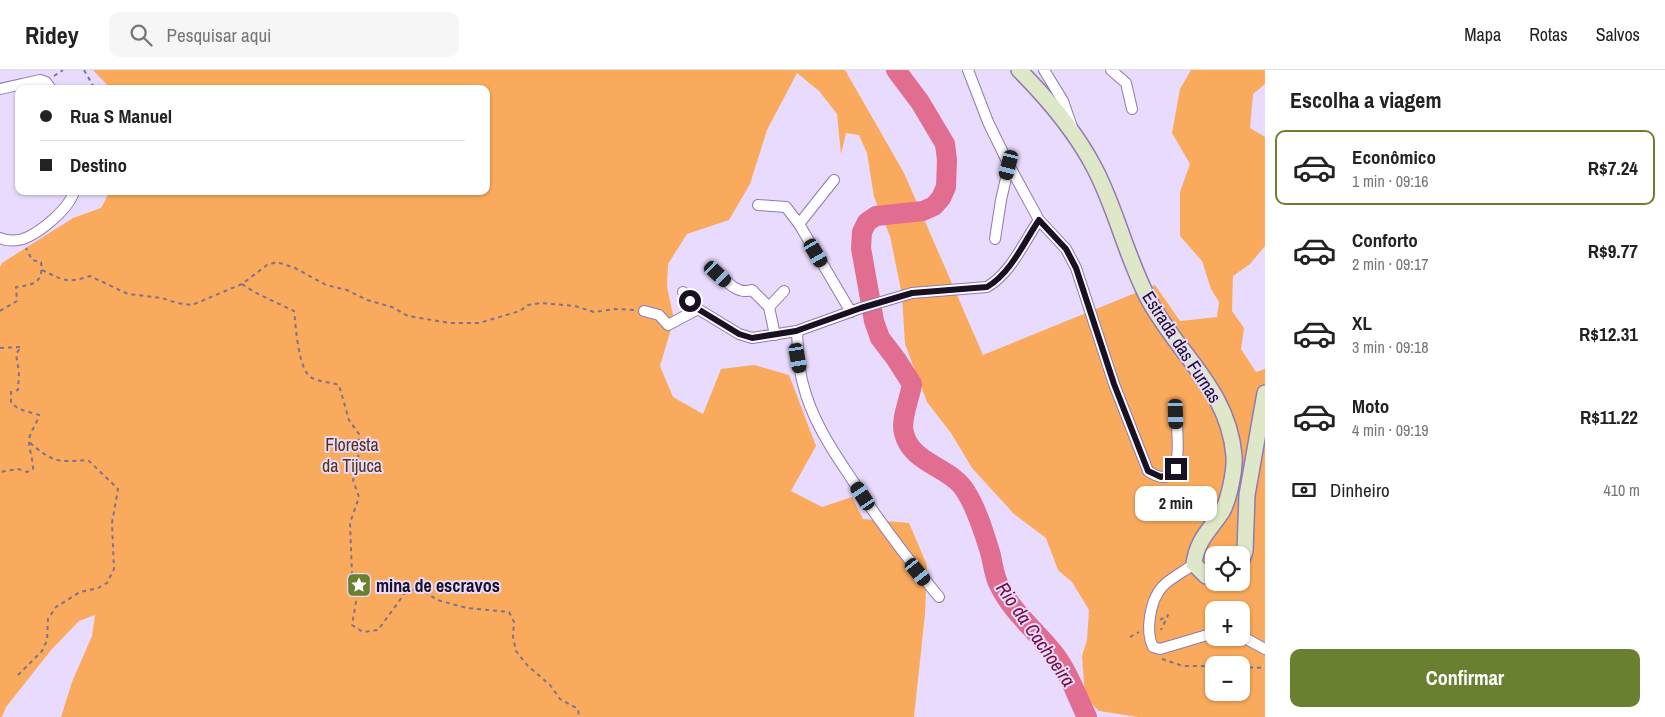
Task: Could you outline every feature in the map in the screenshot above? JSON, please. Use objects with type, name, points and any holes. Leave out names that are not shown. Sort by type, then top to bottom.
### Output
[{"type":"main road","name":"Estrada das Furnas","points":[[1018,70],[1075,135],[1096,170],[1139,279],[1170,333],[1203,375],[1216,396],[1228,423],[1234,458],[1226,503],[1201,539],[1194,564]]},
{"type":"main road","points":[[1244,546],[1247,494],[1265,393]]},
{"type":"main road","points":[[1194,564],[1205,575]]},
{"type":"street","points":[[968,70],[988,122],[1009,165],[1039,220],[1066,249],[1076,268],[1114,384],[1148,471],[1161,477],[1176,469],[1178,461],[1176,414]]},
{"type":"street","points":[[1044,70],[1063,101],[1075,135]]},
{"type":"street","points":[[1111,70],[1126,84],[1132,109]]},
{"type":"street","points":[[18,85],[40,80],[48,85]]},
{"type":"street","points":[[0,89],[15,86]]},
{"type":"street","points":[[995,239],[1000,200],[1009,165]]},
{"type":"street","points":[[799,224],[834,180]]},
{"type":"street","points":[[0,238],[23,239],[67,206],[72,195]]},
{"type":"street","points":[[758,205],[786,207],[856,310]]},
{"type":"street","points":[[683,292],[698,309],[739,334],[752,338],[796,331],[894,298],[924,291],[987,287],[997,281],[1006,271],[1039,220]]},
{"type":"street","points":[[718,274],[733,288],[747,292],[752,290],[769,307],[775,334]]},
{"type":"street","points":[[769,307],[784,291]]},
{"type":"street","points":[[644,311],[659,315],[668,325],[698,309]]},
{"type":"street","points":[[796,331],[798,358],[803,384],[815,420],[834,454],[887,533],[939,597]]},
{"type":"street","points":[[1194,564],[1162,588],[1152,608],[1148,627],[1153,648],[1160,648],[1205,636]]},
{"type":"street","points":[[1250,641],[1265,649]]},
{"type":"path","points":[[84,70],[93,85]]},
{"type":"path","points":[[0,311],[17,301],[16,287],[32,285],[39,279],[42,270],[41,262],[32,260],[23,239]]},
{"type":"path","points":[[42,270],[74,282],[90,276],[128,294],[162,298],[177,304],[192,305],[242,284],[267,265],[277,262],[295,268],[326,285],[347,290],[367,300],[392,307],[408,316],[458,323],[479,323],[520,311],[528,305],[541,303],[575,306],[594,312],[615,309],[644,311]]},
{"type":"path","points":[[242,284],[254,292],[294,311],[297,343],[305,372],[312,378],[339,385],[349,420],[359,434],[358,466],[353,480],[359,497],[350,523],[352,574],[359,585],[352,624],[363,632],[378,630],[405,592],[419,588],[437,600],[467,608],[509,612],[514,622],[512,637],[516,651],[527,665],[550,685],[560,699],[578,709],[579,717]]},
{"type":"path","points":[[0,348],[21,347],[16,354],[19,372],[18,390],[11,392],[11,403],[19,409],[39,415],[36,428],[31,432],[29,442],[33,455],[33,469],[27,472],[18,468],[0,472]]},
{"type":"path","points":[[18,674],[42,651],[47,640],[48,619],[56,607],[80,592],[98,588],[107,583],[114,569],[112,523],[118,490],[88,460],[59,462],[44,455],[29,442]]},
{"type":"path","points":[[1250,667],[1265,668]]},
{"type":"green space","name":"Floresta da Tijuca","points":[[93,70],[845,70],[904,173],[983,355],[1155,285],[1180,321],[1217,317],[1219,302],[1211,289],[1202,261],[1180,236],[1180,192],[1190,164],[1172,133],[1180,89],[1191,70],[1265,70],[1265,84],[1253,94],[1250,128],[1265,137],[1265,246],[1250,264],[1233,276],[1232,311],[1244,328],[1241,349],[1256,372],[1265,369],[1265,717],[1138,717],[1099,711],[1085,697],[1082,656],[1087,640],[1089,610],[1072,582],[1058,570],[1046,538],[1014,514],[972,468],[951,433],[927,402],[905,344],[902,295],[890,236],[874,197],[867,153],[859,135],[846,133],[841,154],[837,114],[819,91],[797,73],[767,130],[750,184],[729,220],[687,234],[668,264],[667,287],[674,319],[660,366],[673,397],[703,414],[721,369],[754,365],[789,375],[816,446],[791,491],[822,507],[852,497],[863,519],[909,523],[927,565],[925,614],[914,717],[61,717],[72,682],[92,636],[95,615],[79,621],[51,650],[6,707],[2,717],[0,717],[0,267],[2,263],[73,218],[101,208],[108,195],[490,195],[490,85],[107,85]]},
{"type":"waterway","name":"Rio da Cachoeira","points":[[896,70],[920,102],[945,144],[947,160],[946,187],[941,198],[934,206],[923,211],[876,216],[867,222],[862,232],[861,248],[874,321],[880,338],[912,384],[904,415],[904,433],[908,443],[915,452],[960,484],[966,492],[980,521],[999,585],[1011,605],[1061,663],[1087,717]]},
{"type":"place","name":"mina de escravos","points":[[359,585]]},
{"type":"route","points":[[690,301],[698,309],[739,334],[752,338],[796,331],[861,308],[912,293],[987,287],[997,281],[1006,271],[1039,220],[1066,249],[1076,268],[1114,384],[1148,471],[1161,477],[1176,469]]}]
